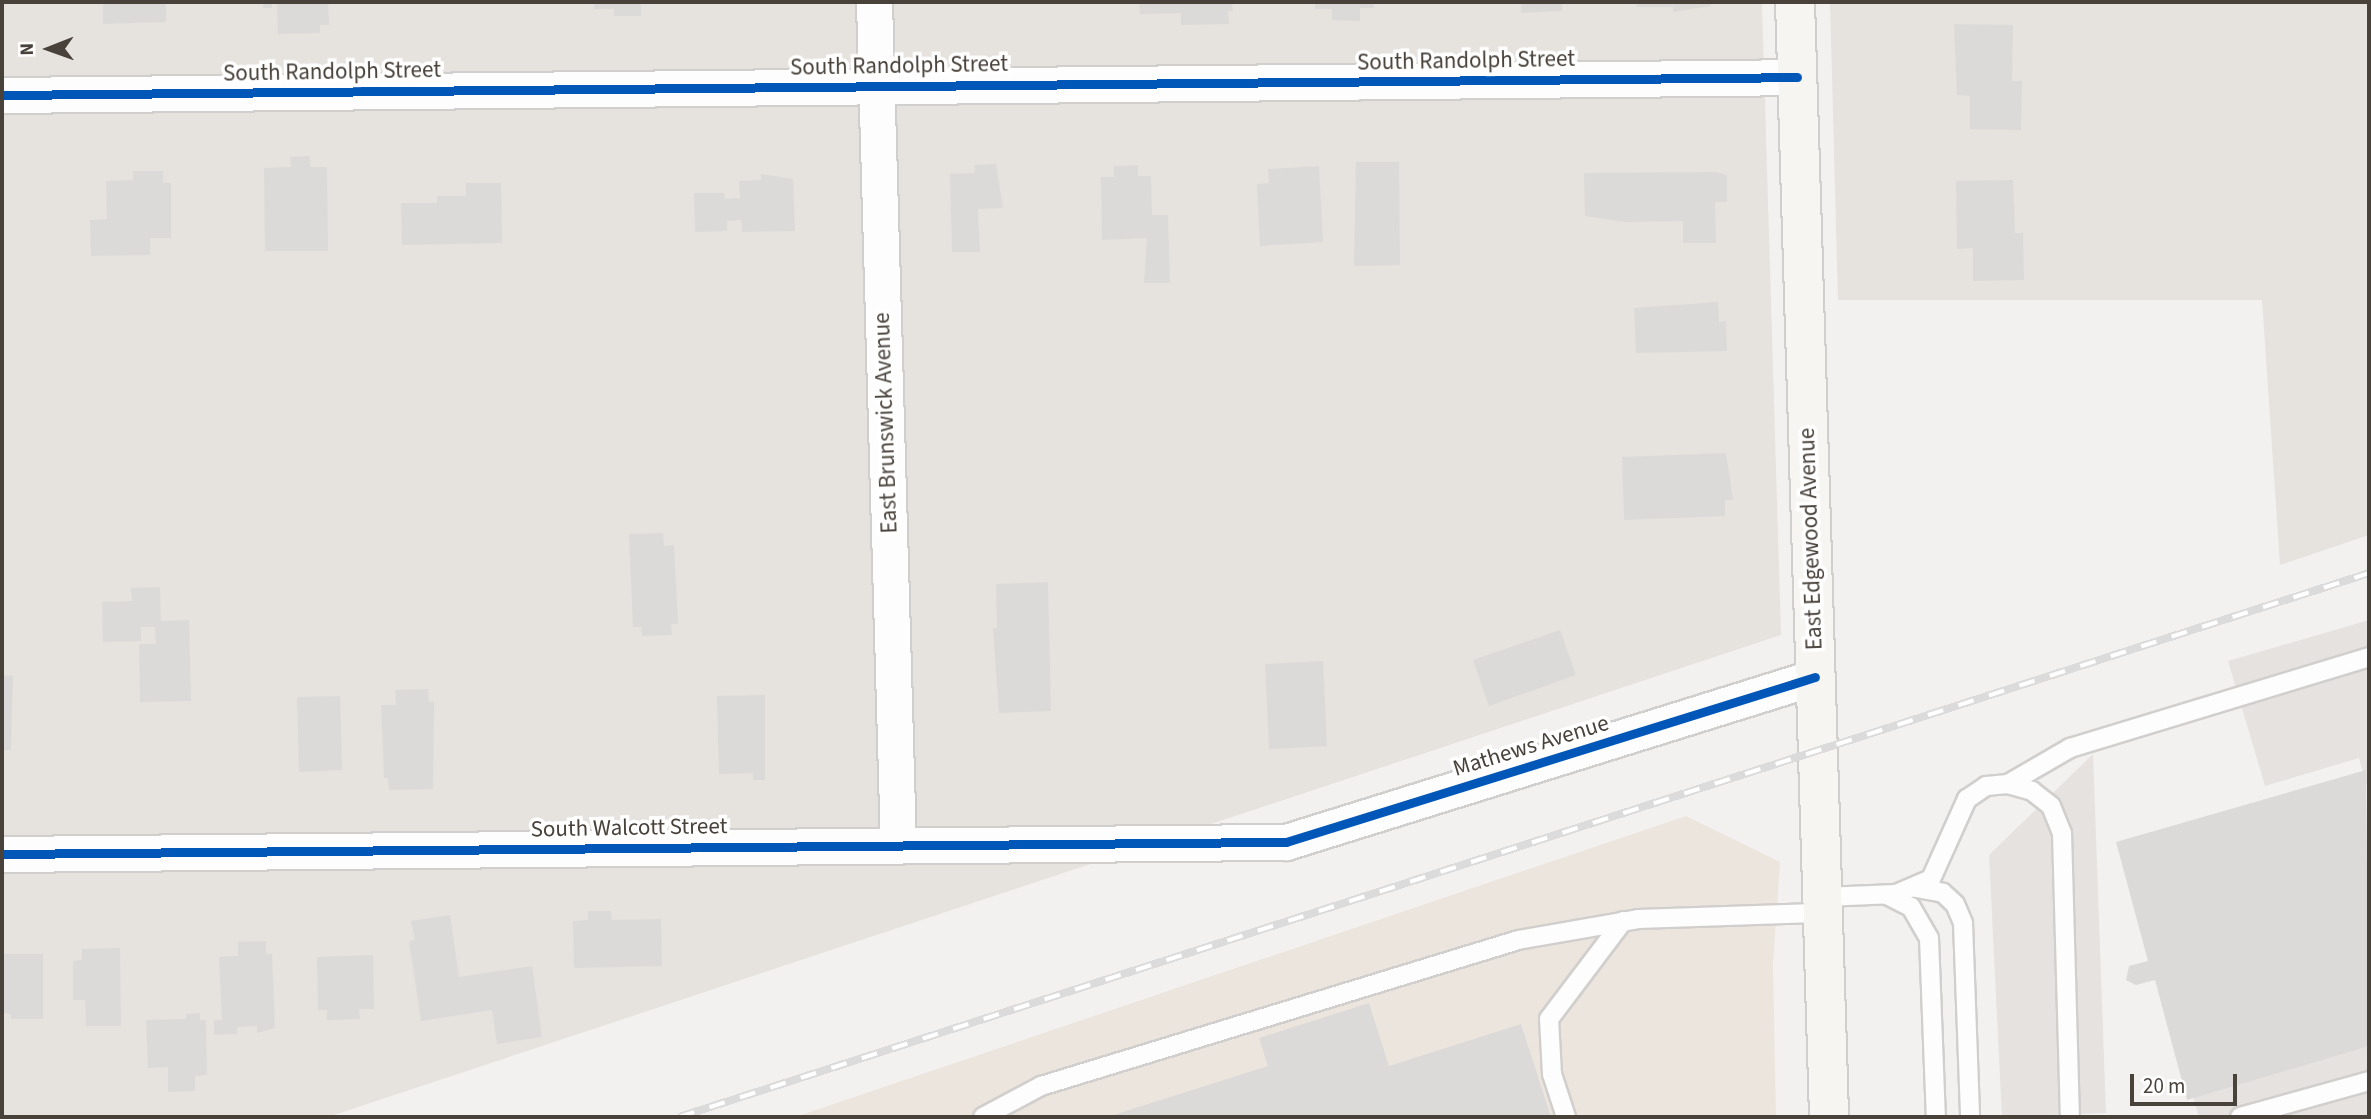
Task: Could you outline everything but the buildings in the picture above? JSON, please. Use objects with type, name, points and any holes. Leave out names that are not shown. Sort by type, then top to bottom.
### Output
[{"type":"main road","name":"East Edgewood Avenue","points":[[1795,2],[1829,1117]]},
{"type":"street","name":"East Brunswick Avenue","points":[[874,2],[898,844]]},
{"type":"street","name":"South Randolph Street","points":[[2,95],[1797,77]]},
{"type":"street","name":"Mathews Avenue","points":[[1257,842],[1286,842],[1815,677]]},
{"type":"street","name":"South Walcott Street","points":[[2,854],[1257,842]]},
{"type":"lane","points":[[2008,784],[2070,748],[2369,657]]},
{"type":"lane","points":[[983,1117],[1041,1086],[1518,940],[1623,921],[1823,905],[1916,888],[1931,878],[1967,799],[1986,786],[2008,784],[2032,791],[2051,806],[2062,833],[2070,1117]]},
{"type":"lane","points":[[1916,888],[1943,893],[1955,904],[1963,923],[1970,1117]]},
{"type":"lane","points":[[1887,895],[1911,907],[1929,938],[1936,1117]]},
{"type":"lane","points":[[1566,1117],[1552,1074],[1549,1019],[1623,921]]},
{"type":"lane","points":[[2241,1117],[2369,1080]]},
{"type":"shaded area","points":[[2,2],[1762,2],[1781,635],[328,1117],[2,1117]]},
{"type":"shaded area","points":[[1830,2],[2369,2],[2369,535],[2280,565],[2262,300],[1838,300]]},
{"type":"shaded area","points":[[2369,620],[2369,793],[2359,758],[2265,786],[2228,661]]},
{"type":"shaded area","points":[[2093,754],[2106,1113],[2002,1117],[1989,855]]},
{"type":"shaded area","points":[[1686,816],[1780,862],[1773,964],[1776,1117],[795,1117]]},
{"type":"shaded area","points":[[2369,1029],[2369,1117],[2199,1117],[2189,1082]]},
{"type":"railway","points":[[679,1117],[2369,573]]},
{"type":"cycle path","points":[[2,95],[1797,77]]},
{"type":"cycle path","points":[[2,854],[1286,842],[1815,677]]}]
